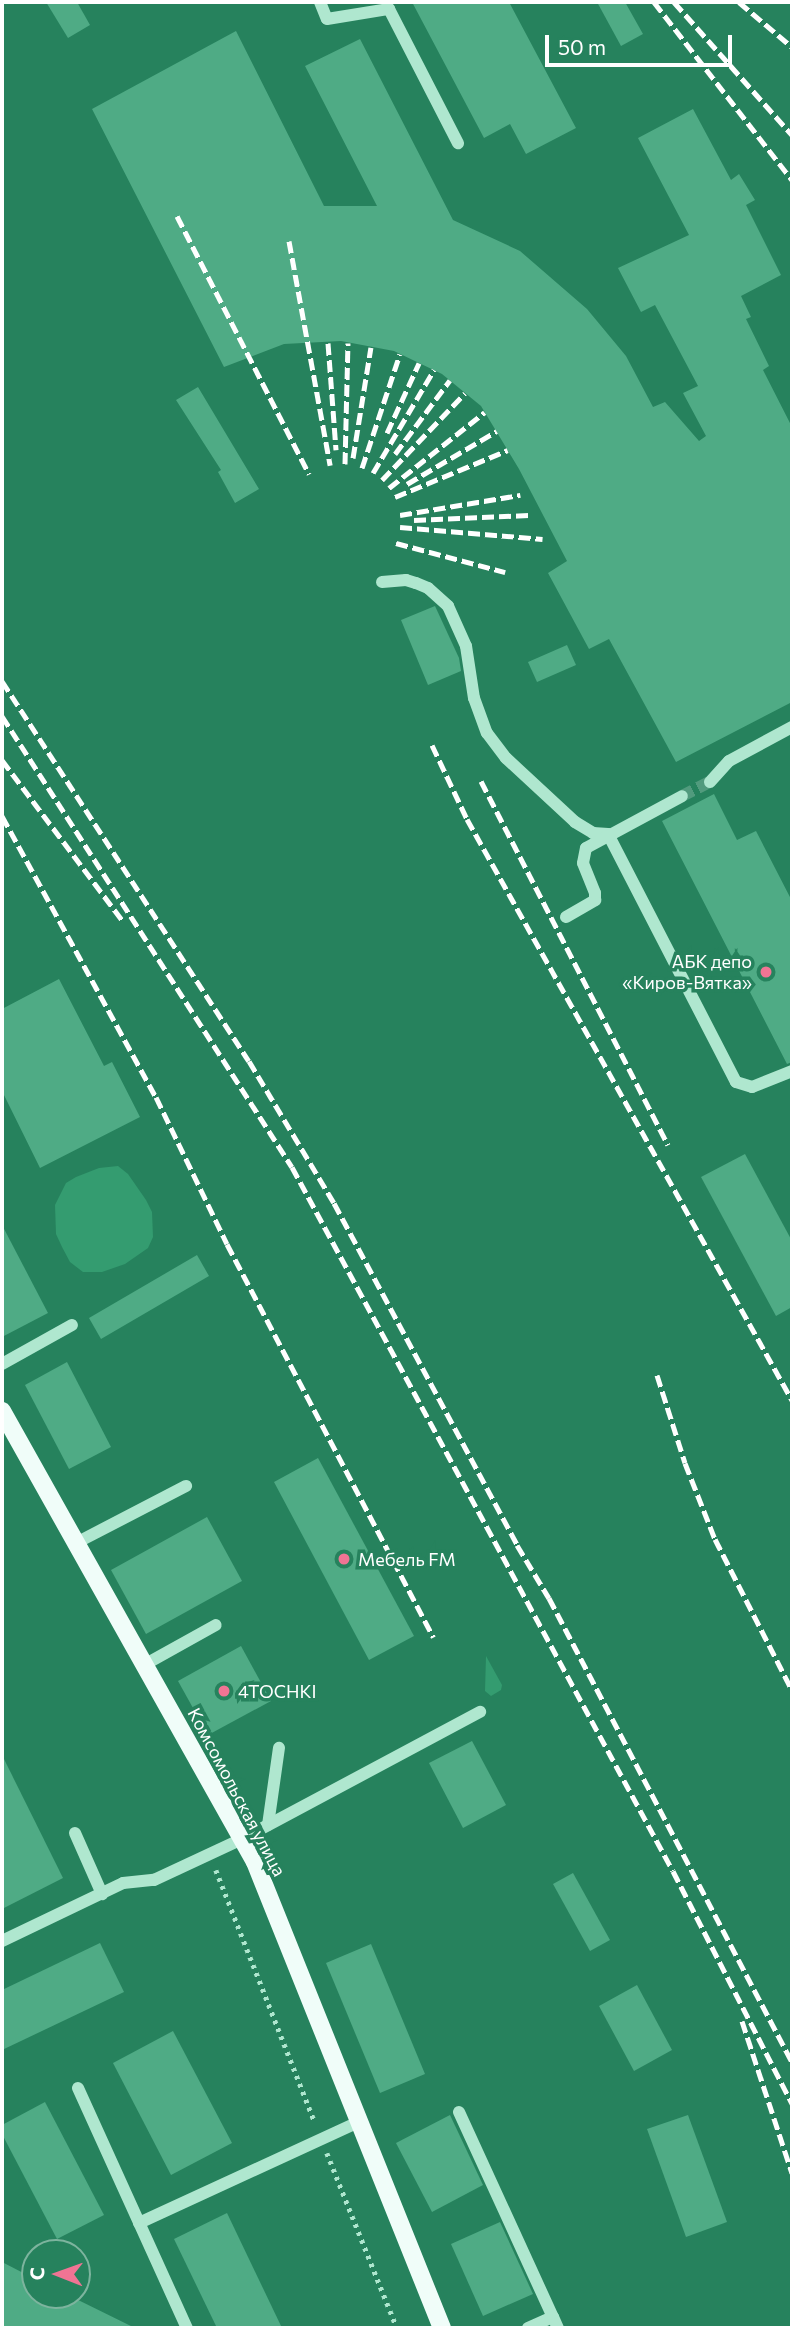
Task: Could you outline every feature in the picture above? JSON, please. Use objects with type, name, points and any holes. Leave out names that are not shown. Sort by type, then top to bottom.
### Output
[{"type":"main road","name":"Комсомольская улица","points":[[2,1411],[255,1862],[442,2328]]},
{"type":"lane","points":[[320,2],[327,19],[389,9],[458,143]]},
{"type":"lane","points":[[382,582],[406,580],[416,583],[428,588],[448,606],[466,646],[474,698],[487,733],[506,758],[575,822],[593,833],[608,834]]},
{"type":"lane","points":[[710,782],[729,761],[792,727]]},
{"type":"lane","points":[[566,917],[595,900],[595,892],[584,867],[583,852],[608,834],[682,796]]},
{"type":"lane","points":[[608,834],[736,1082],[752,1087],[792,1071]]},
{"type":"lane","points":[[2,1364],[72,1325]]},
{"type":"lane","points":[[76,1543],[186,1486]]},
{"type":"lane","points":[[144,1665],[216,1625]]},
{"type":"lane","points":[[2,1941],[123,1884],[154,1880],[242,1839],[480,1712]]},
{"type":"lane","points":[[268,1825],[279,1748]]},
{"type":"lane","points":[[75,1833],[102,1894]]},
{"type":"lane","points":[[78,2088],[187,2328]]},
{"type":"lane","points":[[459,2112],[556,2323],[528,2328]]},
{"type":"lane","points":[[139,2223],[361,2121]]},
{"type":"path","points":[[209,1854],[397,2328]]},
{"type":"green space","points":[[118,1166],[128,1174],[152,1212],[153,1237],[148,1248],[125,1264],[102,1272],[83,1272],[70,1262],[56,1234],[55,1205],[66,1183],[99,1168]]},
{"type":"green space","points":[[486,1656],[502,1685],[501,1690],[491,1696],[485,1691]]},
{"type":"building","points":[[46,2],[77,2],[90,25],[68,38]]},
{"type":"building","points":[[412,2],[509,2],[576,128],[526,154],[510,124],[484,138]]},
{"type":"building","points":[[597,2],[625,2],[643,34],[621,46]]},
{"type":"building","points":[[236,31],[324,206],[377,206],[305,66],[360,39],[453,220],[520,251],[587,309],[626,356],[653,407],[665,402],[699,441],[706,436],[683,393],[698,386],[655,305],[641,312],[618,268],[689,235],[638,138],[693,109],[731,180],[739,174],[755,200],[746,205],[781,275],[741,296],[751,317],[746,319],[769,366],[763,370],[792,427],[792,702],[676,762],[609,639],[589,649],[548,573],[567,561],[519,469],[481,406],[442,374],[394,351],[341,341],[284,344],[224,367],[92,109]]},
{"type":"building","points":[[198,387],[259,489],[235,503],[218,472],[221,470],[176,400]]},
{"type":"building","points":[[435,606],[459,658],[461,671],[428,685],[401,620]]},
{"type":"building","points":[[567,645],[576,665],[537,682],[528,662]]},
{"type":"building","name":"АБК депо «Киров-Вятка»","points":[[714,794],[737,840],[756,831],[792,901],[792,1062],[787,1064],[662,821]]},
{"type":"building","points":[[59,979],[104,1066],[112,1062],[140,1117],[40,1168],[2,1091],[2,1009]]},
{"type":"building","points":[[745,1154],[792,1241],[792,1307],[776,1316],[701,1177]]},
{"type":"building","points":[[2,1225],[48,1313],[2,1337]]},
{"type":"building","points":[[197,1255],[209,1276],[101,1339],[89,1318]]},
{"type":"building","points":[[67,1362],[111,1447],[69,1469],[25,1385]]},
{"type":"building","name":"Мебель FM","points":[[318,1458],[414,1636],[369,1660],[274,1482]]},
{"type":"building","points":[[207,1517],[242,1581],[146,1634],[111,1570]]},
{"type":"building","points":[[241,1646],[271,1701],[208,1735],[178,1681]]},
{"type":"building","points":[[472,1741],[506,1805],[463,1828],[429,1763]]},
{"type":"building","points":[[2,1755],[63,1878],[2,1909]]},
{"type":"building","points":[[573,1873],[610,1940],[590,1951],[553,1884]]},
{"type":"building","points":[[100,1943],[124,1992],[2,2050],[2,1990]]},
{"type":"building","points":[[371,1944],[425,2074],[380,2093],[326,1963]]},
{"type":"building","points":[[637,1985],[672,2050],[634,2071],[599,2006]]},
{"type":"building","points":[[173,2031],[232,2143],[171,2175],[113,2063]]},
{"type":"building","points":[[45,2102],[104,2215],[57,2239],[2,2134],[2,2125]]},
{"type":"building","points":[[450,2115],[483,2185],[432,2212],[396,2143]]},
{"type":"building","points":[[688,2115],[727,2222],[686,2237],[647,2129]]},
{"type":"building","points":[[227,2213],[282,2328],[217,2328],[174,2239]]},
{"type":"building","points":[[500,2222],[533,2294],[483,2316],[451,2244]]},
{"type":"building","points":[[2,2262],[21,2272],[21,2309],[91,2309],[91,2306],[135,2328],[2,2328]]},
{"type":"tunnel","points":[[682,796],[710,782]]},
{"type":"railway","points":[[654,2],[792,180]]},
{"type":"railway","points":[[674,2],[792,135]]},
{"type":"railway","points":[[739,2],[792,47]]},
{"type":"railway","points":[[177,216],[309,474]]},
{"type":"railway","points":[[289,241],[330,465]]},
{"type":"railway","points":[[328,343],[336,450]]},
{"type":"railway","points":[[345,464],[348,343]]},
{"type":"railway","points":[[353,458],[371,347]]},
{"type":"railway","points":[[362,468],[400,354]]},
{"type":"railway","points":[[387,433],[419,363]]},
{"type":"railway","points":[[373,473],[434,370]]},
{"type":"railway","points":[[395,454],[450,380]]},
{"type":"railway","points":[[382,480],[465,393]]},
{"type":"railway","points":[[389,488],[485,412]]},
{"type":"railway","points":[[407,484],[497,431]]},
{"type":"railway","points":[[395,497],[508,450]]},
{"type":"railway","points":[[400,515],[520,495]]},
{"type":"railway","points":[[414,520],[529,515]]},
{"type":"railway","points":[[400,527],[542,539]]},
{"type":"railway","points":[[396,543],[505,572]]},
{"type":"railway","points":[[2,681],[249,1061],[334,1203],[517,1545],[549,1598],[792,2062]]},
{"type":"railway","points":[[2,716],[292,1167],[673,1871],[792,2104]]},
{"type":"railway","points":[[432,745],[467,819],[792,1400]]},
{"type":"railway","points":[[2,760],[122,920]]},
{"type":"railway","points":[[481,781],[668,1145]]},
{"type":"railway","points":[[2,816],[156,1097],[227,1244],[433,1637]]},
{"type":"railway","points":[[657,1375],[685,1463],[715,1539],[792,1690]]},
{"type":"railway","points":[[742,2021],[792,2173]]},
{"type":"place","name":"АБК депо «Киров-Вятка»","points":[[766,972]]},
{"type":"place","name":"Мебель FM","points":[[344,1559]]},
{"type":"place","name":"4TOCHKI","points":[[224,1691]]}]
